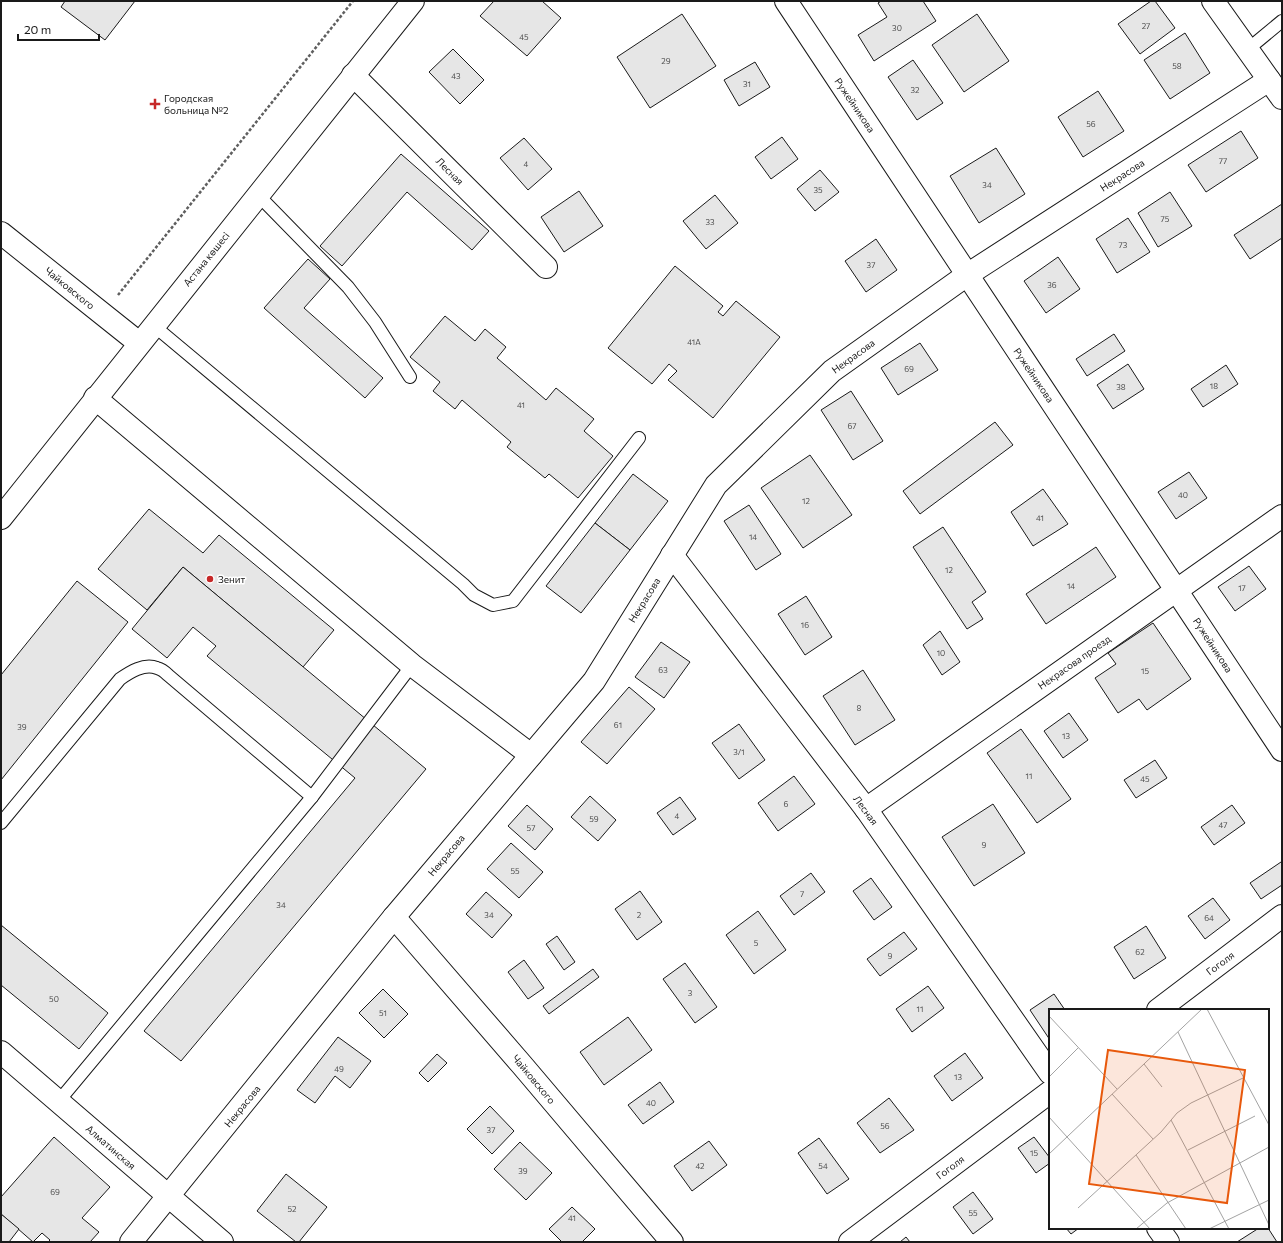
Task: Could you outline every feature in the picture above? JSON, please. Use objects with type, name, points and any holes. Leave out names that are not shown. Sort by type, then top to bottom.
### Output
[{"type":"street","name":"Астана көшесі","points":[[1,518],[153,325],[413,1]]},
{"type":"street","name":"Ружейникова","points":[[786,1],[1282,750]]},
{"type":"street","points":[[1213,1],[1282,98]]},
{"type":"street","name":"Лесная","points":[[353,75],[546,267]]},
{"type":"street","name":"Некрасова","points":[[131,1242],[169,1197],[394,917],[594,680],[716,485],[832,371],[967,274],[1269,80]]},
{"type":"street","name":"Чайковского","points":[[1,233],[139,343]]},
{"type":"street","points":[[95,398],[412,665],[531,755]]},
{"type":"street","name":"Некрасова проезд","points":[[866,809],[1282,516]]},
{"type":"street","name":"Лесная","points":[[672,555],[866,809],[1049,1072]]},
{"type":"street","name":"Гоголя","points":[[1159,1009],[1282,916]]},
{"type":"street","name":"Чайковского","points":[[394,917],[672,1242]]},
{"type":"street","name":"Алматинская","points":[[1,1052],[222,1242]]},
{"type":"street","name":"Гоголя","points":[[850,1242],[1049,1093]]},
{"type":"street","points":[[1159,1229],[1168,1242]]},
{"type":"lane","points":[[1248,50],[1282,21]]},
{"type":"lane","points":[[258,195],[348,287],[375,322],[410,377]]},
{"type":"lane","points":[[153,325],[463,584],[474,595],[493,605],[513,600],[639,438]]},
{"type":"lane","points":[[58,1102],[312,797],[412,665]]},
{"type":"lane","points":[[1,823],[120,679],[131,671],[143,667],[156,667],[168,675],[312,797]]},
{"type":"path","points":[[102,314],[353,1]]},
{"type":"building","points":[[65,1],[135,1],[105,40],[61,7]]},
{"type":"building","points":[[494,1],[542,1],[561,18],[527,56],[480,16]]},
{"type":"building","points":[[881,1],[923,1],[936,21],[874,61],[858,35],[887,17],[878,3]]},
{"type":"building","points":[[1151,1],[1155,1],[1175,28],[1140,54],[1118,24]]},
{"type":"building","points":[[682,14],[716,66],[650,108],[617,57]]},
{"type":"building","points":[[977,14],[1009,61],[964,92],[932,45]]},
{"type":"building","points":[[1185,33],[1210,73],[1170,99],[1144,60]]},
{"type":"building","points":[[453,49],[484,80],[460,104],[429,72]]},
{"type":"building","points":[[913,60],[943,103],[917,120],[888,77]]},
{"type":"building","points":[[755,62],[770,87],[739,106],[724,80]]},
{"type":"building","points":[[1098,91],[1124,131],[1083,157],[1058,117]]},
{"type":"building","points":[[1241,131],[1258,158],[1206,192],[1188,165]]},
{"type":"building","points":[[782,137],[798,159],[771,179],[755,157]]},
{"type":"building","points":[[524,138],[552,169],[528,190],[500,158]]},
{"type":"building","points":[[996,148],[1025,194],[979,223],[950,176]]},
{"type":"building","points":[[401,154],[489,231],[472,250],[407,192],[342,266],[320,246]]},
{"type":"building","points":[[820,170],[839,192],[815,211],[797,189]]},
{"type":"building","points":[[579,191],[603,226],[564,252],[541,217]]},
{"type":"building","points":[[1170,192],[1192,226],[1158,247],[1138,213]]},
{"type":"building","points":[[715,195],[738,223],[706,249],[683,221]]},
{"type":"building","points":[[1282,204],[1282,238],[1250,259],[1234,235]]},
{"type":"building","points":[[1128,218],[1150,252],[1117,273],[1096,239]]},
{"type":"building","points":[[876,239],[897,270],[866,292],[845,261]]},
{"type":"building","points":[[1058,257],[1080,289],[1046,313],[1024,281]]},
{"type":"building","points":[[308,259],[330,279],[304,308],[383,378],[365,398],[264,308]]},
{"type":"building","points":[[675,266],[723,306],[718,312],[723,316],[736,301],[780,337],[713,418],[668,380],[677,371],[669,364],[652,384],[608,348]]},
{"type":"building","points":[[445,316],[475,341],[485,329],[506,347],[497,358],[546,400],[556,388],[594,419],[584,431],[613,456],[578,498],[549,474],[545,478],[507,447],[511,442],[462,400],[455,409],[433,391],[440,382],[410,357]]},
{"type":"building","points":[[1114,334],[1125,351],[1087,376],[1076,359]]},
{"type":"building","points":[[920,343],[938,370],[898,395],[881,368]]},
{"type":"building","points":[[1128,364],[1144,389],[1113,409],[1097,385]]},
{"type":"building","points":[[1226,365],[1238,384],[1203,407],[1191,389]]},
{"type":"building","points":[[851,391],[883,441],[853,460],[821,410]]},
{"type":"building","points":[[995,422],[1013,445],[920,514],[903,491]]},
{"type":"building","points":[[810,455],[852,515],[803,548],[761,488]]},
{"type":"building","points":[[1189,472],[1207,498],[1176,519],[1158,492]]},
{"type":"building","points":[[633,474],[668,501],[630,550],[595,523]]},
{"type":"building","points":[[1043,489],[1068,524],[1033,546],[1011,512]]},
{"type":"building","points":[[749,505],[781,554],[756,570],[724,521]]},
{"type":"building","points":[[149,509],[203,553],[219,535],[334,630],[303,667],[183,567],[147,610],[98,569]]},
{"type":"building","points":[[595,523],[630,550],[581,613],[546,586]]},
{"type":"building","points":[[943,527],[986,592],[972,602],[983,619],[967,629],[913,547]]},
{"type":"building","points":[[1096,547],[1116,577],[1046,624],[1026,594]]},
{"type":"building","points":[[1249,566],[1266,589],[1235,611],[1218,587]]},
{"type":"building","points":[[183,567],[426,769],[181,1061],[144,1031],[355,778],[207,656],[216,646],[193,627],[167,658],[132,629]]},
{"type":"building","points":[[77,581],[128,622],[1,780],[1,675]]},
{"type":"building","points":[[806,596],[832,637],[805,655],[778,614]]},
{"type":"building","points":[[1153,623],[1191,679],[1147,710],[1139,699],[1118,713],[1095,678],[1116,664],[1108,653]]},
{"type":"building","points":[[940,631],[960,662],[942,675],[923,645]]},
{"type":"building","points":[[661,642],[690,662],[664,698],[635,677]]},
{"type":"building","points":[[863,670],[895,720],[855,745],[823,696]]},
{"type":"building","points":[[629,687],[655,709],[607,764],[581,742]]},
{"type":"building","points":[[1069,713],[1088,740],[1063,758],[1044,731]]},
{"type":"building","points":[[739,724],[765,760],[739,779],[712,743]]},
{"type":"building","points":[[1021,729],[1071,799],[1037,823],[987,753]]},
{"type":"building","points":[[1155,760],[1167,778],[1136,798],[1124,780]]},
{"type":"building","points":[[794,776],[815,804],[778,831],[758,803]]},
{"type":"building","points":[[590,796],[616,820],[598,841],[571,817]]},
{"type":"building","points":[[680,797],[696,819],[673,835],[657,813]]},
{"type":"building","points":[[993,804],[1025,853],[974,886],[942,837]]},
{"type":"building","points":[[527,805],[553,829],[535,850],[508,826]]},
{"type":"building","points":[[1232,805],[1245,823],[1214,845],[1201,827]]},
{"type":"building","points":[[511,843],[543,872],[519,898],[487,869]]},
{"type":"building","points":[[1281,862],[1282,885],[1261,899],[1250,883]]},
{"type":"building","points":[[811,873],[825,892],[794,915],[780,896]]},
{"type":"building","points":[[871,878],[892,907],[874,920],[853,891]]},
{"type":"building","points":[[640,891],[662,922],[637,940],[615,909]]},
{"type":"building","points":[[486,892],[512,915],[492,938],[466,914]]},
{"type":"building","points":[[1213,898],[1230,920],[1205,939],[1188,916]]},
{"type":"building","points":[[758,911],[786,950],[754,974],[726,935]]},
{"type":"building","points":[[1,925],[108,1013],[79,1049],[1,985]]},
{"type":"building","points":[[1146,926],[1166,958],[1134,979],[1114,947]]},
{"type":"building","points":[[904,932],[917,949],[880,976],[867,959]]},
{"type":"building","points":[[557,936],[575,962],[564,970],[546,944]]},
{"type":"building","points":[[524,960],[544,988],[528,999],[508,972]]},
{"type":"building","points":[[685,963],[717,1007],[695,1023],[663,979]]},
{"type":"building","points":[[593,969],[599,977],[549,1014],[543,1006]]},
{"type":"building","points":[[928,986],[944,1008],[912,1032],[896,1009]]},
{"type":"building","points":[[383,989],[408,1014],[384,1038],[359,1013]]},
{"type":"building","points":[[1054,994],[1064,1009],[1049,1009],[1049,1038],[1030,1010]]},
{"type":"building","points":[[628,1017],[652,1050],[604,1085],[580,1052]]},
{"type":"building","points":[[338,1037],[371,1061],[350,1088],[335,1076],[315,1103],[297,1090]]},
{"type":"building","points":[[965,1053],[983,1078],[952,1101],[934,1076]]},
{"type":"building","points":[[437,1054],[447,1063],[428,1082],[419,1073]]},
{"type":"building","points":[[660,1082],[674,1102],[643,1124],[628,1105]]},
{"type":"building","points":[[889,1098],[914,1130],[880,1153],[857,1123]]},
{"type":"building","points":[[490,1106],[514,1131],[492,1154],[467,1129]]},
{"type":"building","points":[[54,1137],[110,1187],[82,1218],[99,1232],[90,1242],[48,1242],[50,1240],[42,1233],[33,1242],[1,1214],[1,1197]]},
{"type":"building","points":[[1034,1137],[1049,1157],[1049,1164],[1036,1173],[1018,1148]]},
{"type":"building","points":[[819,1138],[849,1179],[827,1194],[798,1153]]},
{"type":"building","points":[[709,1141],[727,1165],[692,1191],[674,1166]]},
{"type":"building","points":[[520,1142],[552,1173],[526,1200],[494,1169]]},
{"type":"building","points":[[286,1174],[327,1207],[299,1242],[296,1242],[257,1211]]},
{"type":"building","points":[[973,1192],[993,1219],[973,1234],[953,1207]]},
{"type":"building","points":[[572,1207],[595,1229],[582,1242],[562,1242],[549,1229]]},
{"type":"building","points":[[1,1214],[19,1229],[9,1242],[1,1242]]},
{"type":"building","points":[[1067,1229],[1078,1229],[1071,1234]]},
{"type":"building","points":[[1257,1229],[1269,1229],[1277,1242],[1237,1242]]},
{"type":"building","points":[[906,1237],[910,1242],[900,1242]]},
{"type":"place","name":"Городская больница №2","points":[[155,104]]},
{"type":"place","name":"Зенит","points":[[210,579]]}]
